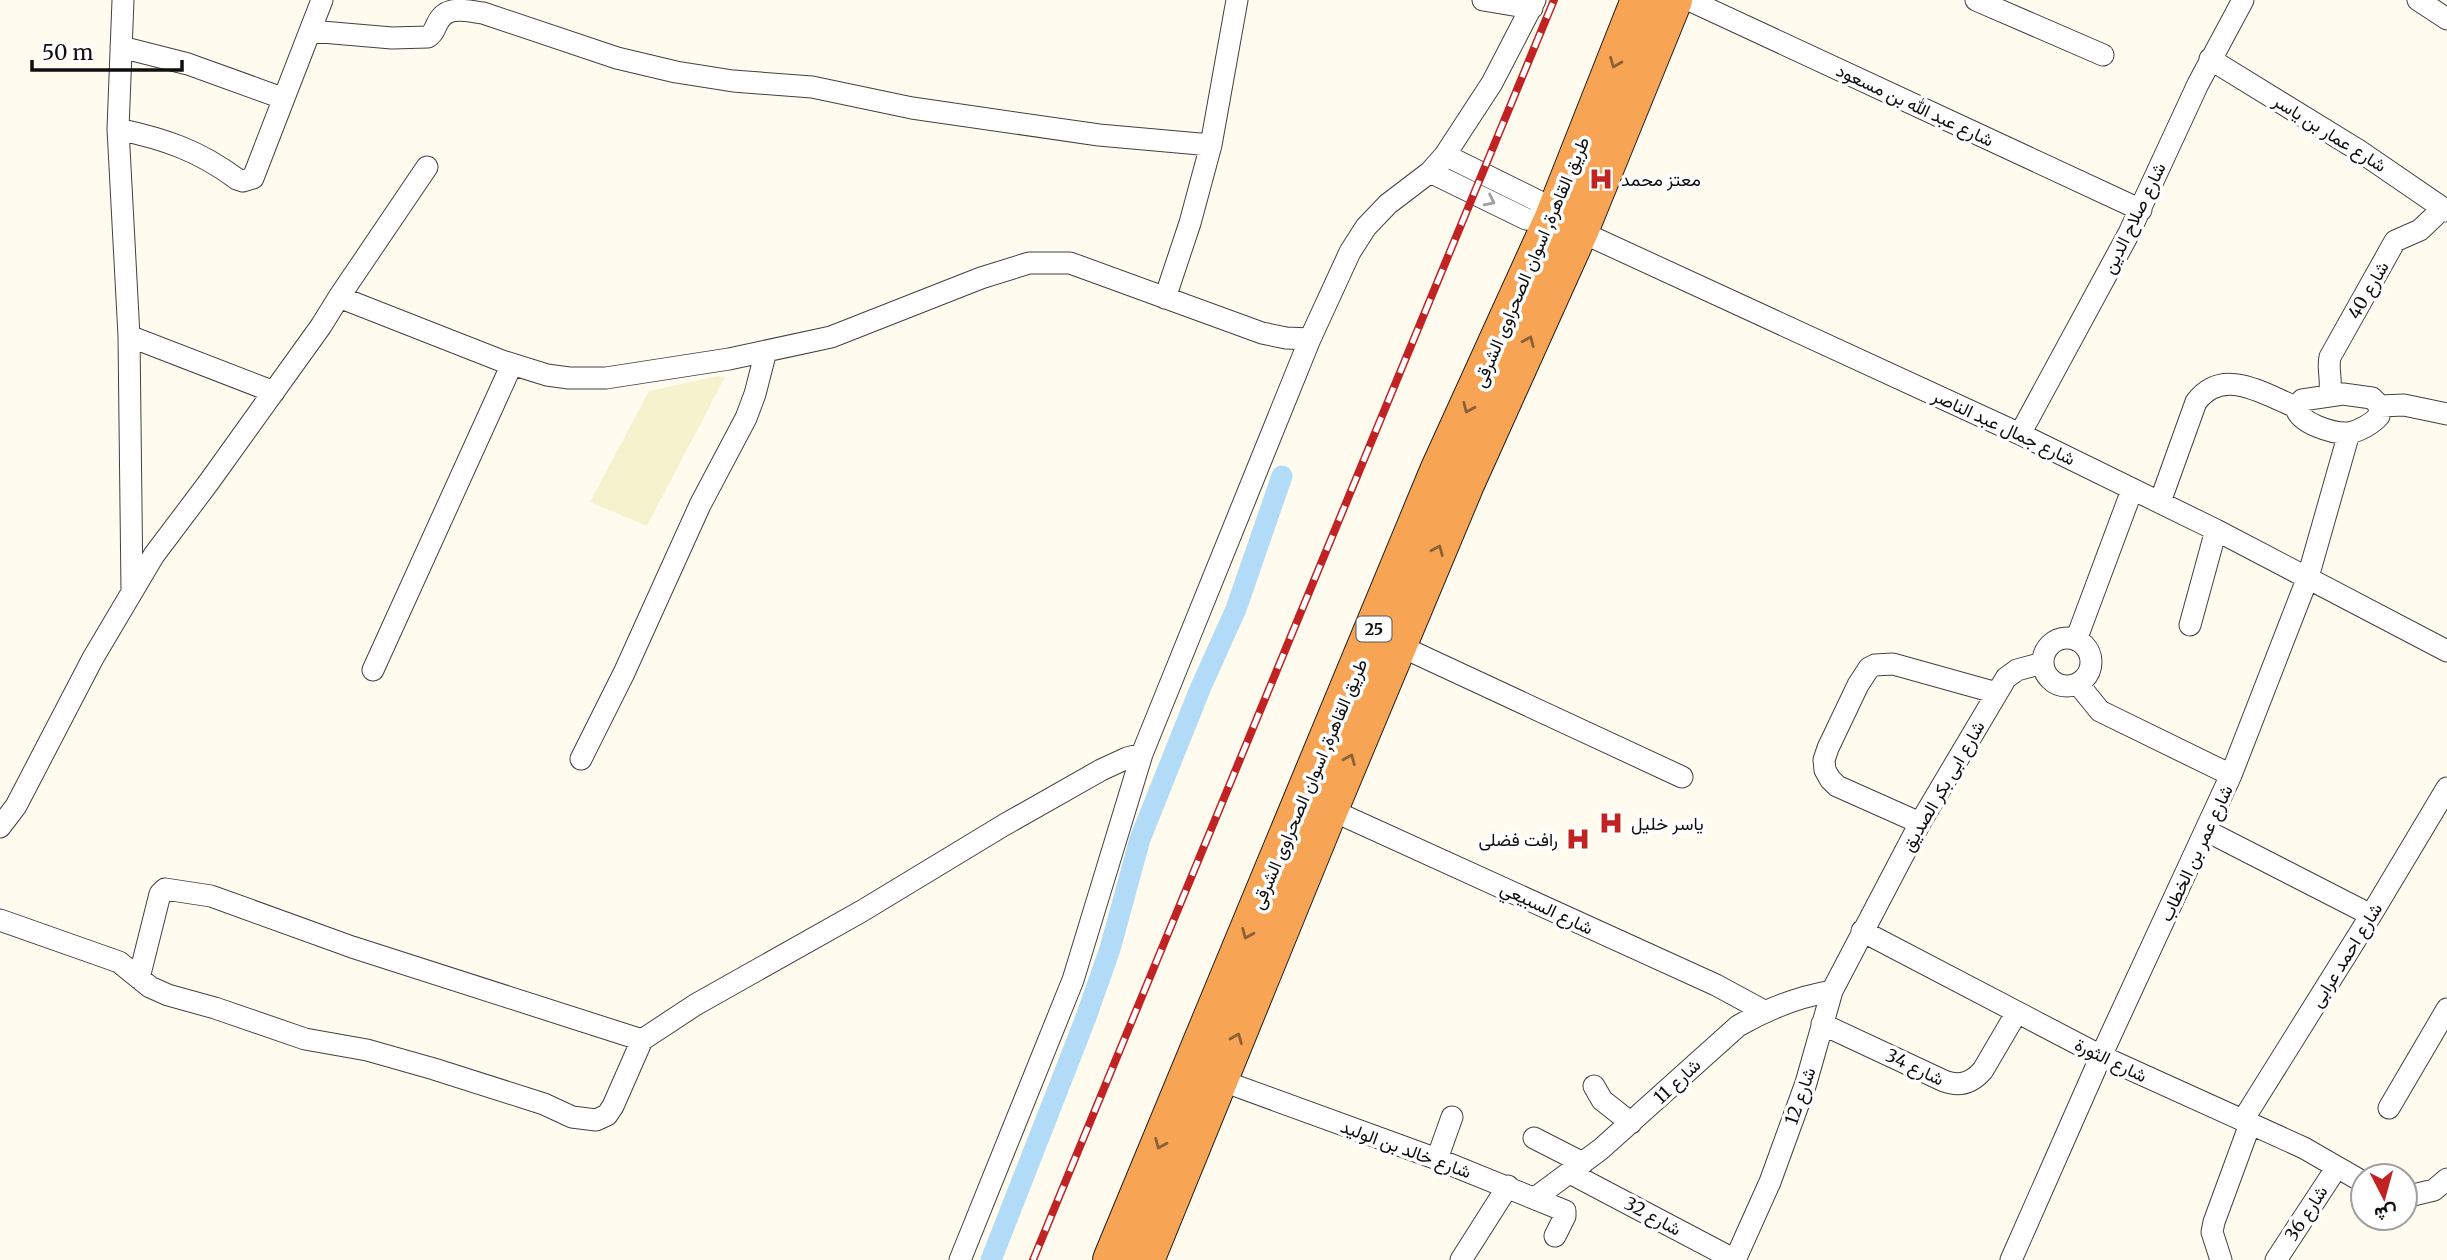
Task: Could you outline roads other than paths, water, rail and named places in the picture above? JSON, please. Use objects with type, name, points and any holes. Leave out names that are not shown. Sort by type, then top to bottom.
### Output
[{"type":"highway","name":"طريق القاهرة, اسوان الصحراوى الشرقى","points":[[1145,1260],[1465,484],[1566,225],[1640,0]]},
{"type":"highway","name":"طريق القاهرة, اسوان الصحراوى الشرقى","points":[[1112,1260],[1439,471],[1566,225],[1673,0]]},
{"type":"street","points":[[123,0],[118,129],[129,336],[132,593]]},
{"type":"street","points":[[118,129],[165,139],[237,179],[245,181],[253,178],[322,0]]},
{"type":"street","points":[[1165,298],[1190,223],[1211,145],[1237,0]]},
{"type":"street","points":[[960,1260],[1073,979],[1142,754],[1310,339],[1350,252],[1366,228],[1388,204],[1430,172],[1445,155],[1492,83],[1534,4],[1483,0]]},
{"type":"street","name":"شارع عبد الله بن مسعود","points":[[1689,0],[2141,210]]},
{"type":"street","points":[[1976,0],[2103,55]]},
{"type":"street","name":"شارع صلاح الدين","points":[[2020,434],[2141,210],[2210,59],[2243,0]]},
{"type":"street","points":[[2418,0],[2447,19]]},
{"type":"street","points":[[310,31],[392,38],[428,37],[433,34],[441,16],[462,10],[483,13],[617,58],[676,72],[733,81],[812,87],[912,108],[1099,135],[1211,145]]},
{"type":"street","points":[[121,47],[188,64],[282,99]]},
{"type":"street","name":"شارع عمار بن ياسر","points":[[2210,59],[2358,150],[2445,210]]},
{"type":"street","name":"شارع جمال عبد الناصر","points":[[1445,155],[1540,202],[1566,225]]},
{"type":"street","points":[[0,827],[16,806],[93,658],[154,555],[274,392],[427,167]]},
{"type":"street","name":"شارع جمال عبد الناصر","points":[[1430,172],[1526,219],[1566,225],[2020,434],[2216,530],[2447,652]]},
{"type":"street","name":"شارع 40","points":[[2329,395],[2332,382],[2328,363],[2330,357],[2395,241],[2420,230],[2445,210]]},
{"type":"street","points":[[339,297],[436,337],[512,364],[547,375],[591,379],[729,359],[831,337],[981,278],[1029,263],[1070,262],[1262,333],[1310,339]]},
{"type":"street","points":[[129,336],[274,392]]},
{"type":"street","points":[[581,759],[624,673],[700,505],[746,418],[766,351]]},
{"type":"street","points":[[373,670],[512,364]]},
{"type":"street","points":[[2160,502],[2196,401],[2203,392],[2213,386],[2237,383],[2296,407],[2299,416],[2337,432],[2349,433],[2375,421],[2380,406]]},
{"type":"street","points":[[2296,407],[2302,400],[2329,395],[2372,398],[2380,406],[2404,405],[2447,414]]},
{"type":"street","name":"شارع عمر بن الخطاب","points":[[2011,1260],[2101,1056],[2231,775],[2308,577],[2349,433]]},
{"type":"street","points":[[2076,640],[2132,489]]},
{"type":"street","points":[[2190,625],[2216,530]]},
{"type":"street","points":[[2068,638],[2076,640],[2088,650],[2091,657],[2089,673],[2078,684],[2070,686],[2055,683],[2045,671],[2043,663],[2047,649],[2053,643],[2068,638]]},
{"type":"street","points":[[1398,645],[1682,777]]},
{"type":"street","points":[[1920,823],[1837,786],[1825,770],[1824,760],[1828,748],[1858,685],[1869,668],[1882,663],[1906,667],[1997,693]]},
{"type":"street","name":"شارع ابى بكر الصديق","points":[[1862,931],[1920,823],[2006,678],[2017,670],[2043,663]]},
{"type":"street","points":[[2078,684],[2100,711],[2231,775]]},
{"type":"street","points":[[0,920],[119,962],[150,987],[168,995],[305,1039],[367,1050],[421,1066],[591,1121],[602,1118],[613,1106],[642,1040],[695,1004],[862,911],[1101,770],[1142,754]]},
{"type":"street","name":"شارع احمد عرابى","points":[[2221,1260],[2213,1232],[2214,1222],[2247,1122],[2447,788]]},
{"type":"street","name":"شارع السبيعي","points":[[1329,809],[1716,985],[1764,1011]]},
{"type":"street","points":[[2207,831],[2371,915]]},
{"type":"street","points":[[139,978],[160,894],[165,889],[174,888],[211,895],[352,947],[642,1040]]},
{"type":"street","name":"شارع 12","points":[[1735,1260],[1770,1182],[1806,1083],[1832,991],[1862,931]]},
{"type":"street","name":"شارع الثورة","points":[[1862,931],[2101,1056],[2304,1148],[2349,1174]]},
{"type":"street","name":"شارع 11","points":[[1535,1198],[1631,1123],[1738,1026],[1785,1001],[1832,991]]},
{"type":"street","points":[[2389,1108],[2447,1009]]},
{"type":"street","name":"شارع 34","points":[[1822,1024],[1944,1081],[1961,1084],[1977,1077],[1983,1070],[2017,1012]]},
{"type":"street","name":"شارع خالد بن الوليد","points":[[1220,1080],[1437,1159],[1565,1210],[1565,1216],[1555,1236]]},
{"type":"street","points":[[1594,1086],[1602,1100],[1631,1123]]},
{"type":"street","points":[[1437,1159],[1452,1117]]},
{"type":"street","name":"شارع 32","points":[[1534,1139],[1576,1168],[1735,1260]]},
{"type":"street","name":"شارع 36","points":[[2276,1260],[2337,1167]]},
{"type":"street","points":[[2419,1194],[2434,1190],[2447,1179]]},
{"type":"street","points":[[1465,1259],[1508,1186]]},
{"type":"waterway","points":[[991,1260],[1085,1020],[1110,949],[1140,839],[1200,689],[1236,609],[1282,476]]},
{"type":"railway","points":[[1033,1260],[1554,0]]},
{"type":"place","name":"معتز محمد","points":[[1601,179]]},
{"type":"place","name":"ياسر خليل","points":[[1611,823]]},
{"type":"place","name":"رافت فضلى","points":[[1578,839]]}]
